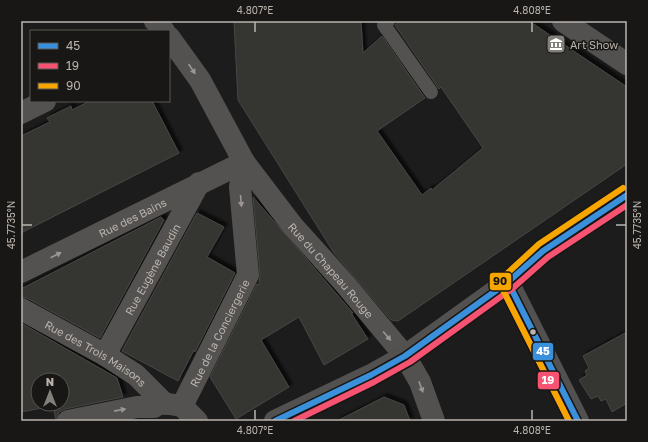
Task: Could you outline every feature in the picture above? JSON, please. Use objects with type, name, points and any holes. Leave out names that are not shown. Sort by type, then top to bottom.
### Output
[{"type":"street","points":[[563,21],[627,64]]},
{"type":"street","name":"Rue du Chapeau Rouge","points":[[170,41],[200,80],[244,162],[292,225],[345,284],[405,356],[420,382],[434,421]]},
{"type":"street","points":[[21,113],[43,102]]},
{"type":"street","name":"Rue des Bains","points":[[21,272],[244,162]]},
{"type":"street","name":"Rue de la Conciergerie","points":[[172,412],[248,274],[240,187],[244,162]]},
{"type":"street","name":"Rue Eugène Baudin","points":[[105,355],[199,183]]},
{"type":"street","points":[[275,421],[371,375],[405,356],[508,282],[543,251],[627,195]]},
{"type":"street","points":[[508,282],[578,421]]},
{"type":"street","name":"Rue des Trois Maisons","points":[[21,309],[105,355],[136,375],[172,412]]},
{"type":"street","points":[[68,421],[137,407],[172,412]]},
{"type":"lane","points":[[388,21],[384,25],[431,92]]},
{"type":"building","points":[[234,21],[361,21],[363,53],[382,36],[425,98],[377,131],[422,195],[431,188],[432,190],[483,148],[441,87],[439,89],[395,25],[400,21],[529,21],[627,87],[627,164],[398,321],[391,320],[334,253],[238,100]]},
{"type":"building","points":[[88,102],[153,102],[179,153],[21,233],[21,136],[50,122],[47,118],[71,106],[72,110]]},
{"type":"building","points":[[253,197],[353,313],[351,313],[368,339],[324,365],[299,317],[261,340],[289,387],[236,419],[210,377],[257,284],[259,285],[260,274]]},
{"type":"building","points":[[197,213],[224,227],[207,257],[235,273],[195,352],[194,350],[178,381],[122,351]]},
{"type":"building","points":[[161,217],[164,220],[100,338],[27,298],[21,297],[21,289]]},
{"type":"building","points":[[21,323],[117,378],[123,397],[70,408],[70,372],[30,372],[30,410],[21,412]]},
{"type":"building","points":[[627,332],[627,403],[612,412],[606,399],[601,401],[598,396],[591,399],[579,380],[587,375],[585,371],[589,368],[583,356]]},
{"type":"building","points":[[384,397],[404,405],[410,421],[337,421]]},
{"type":"building","points":[[54,412],[59,412],[56,421]]},
{"type":"transit line","name":"90","points":[[569,421],[501,286],[500,280],[539,244],[623,188]]},
{"type":"transit line","name":"45","points":[[275,421],[371,375],[405,356],[508,282],[543,251],[627,195]]},
{"type":"transit line","name":"19","points":[[294,421],[374,382],[410,362],[513,288],[548,257],[627,205]]},
{"type":"transit line","name":"45","points":[[508,282],[578,421]]},
{"type":"transit line","name":"19","points":[[501,286],[569,421]]},
{"type":"place","name":"Art Show","points":[[556,44]]}]
